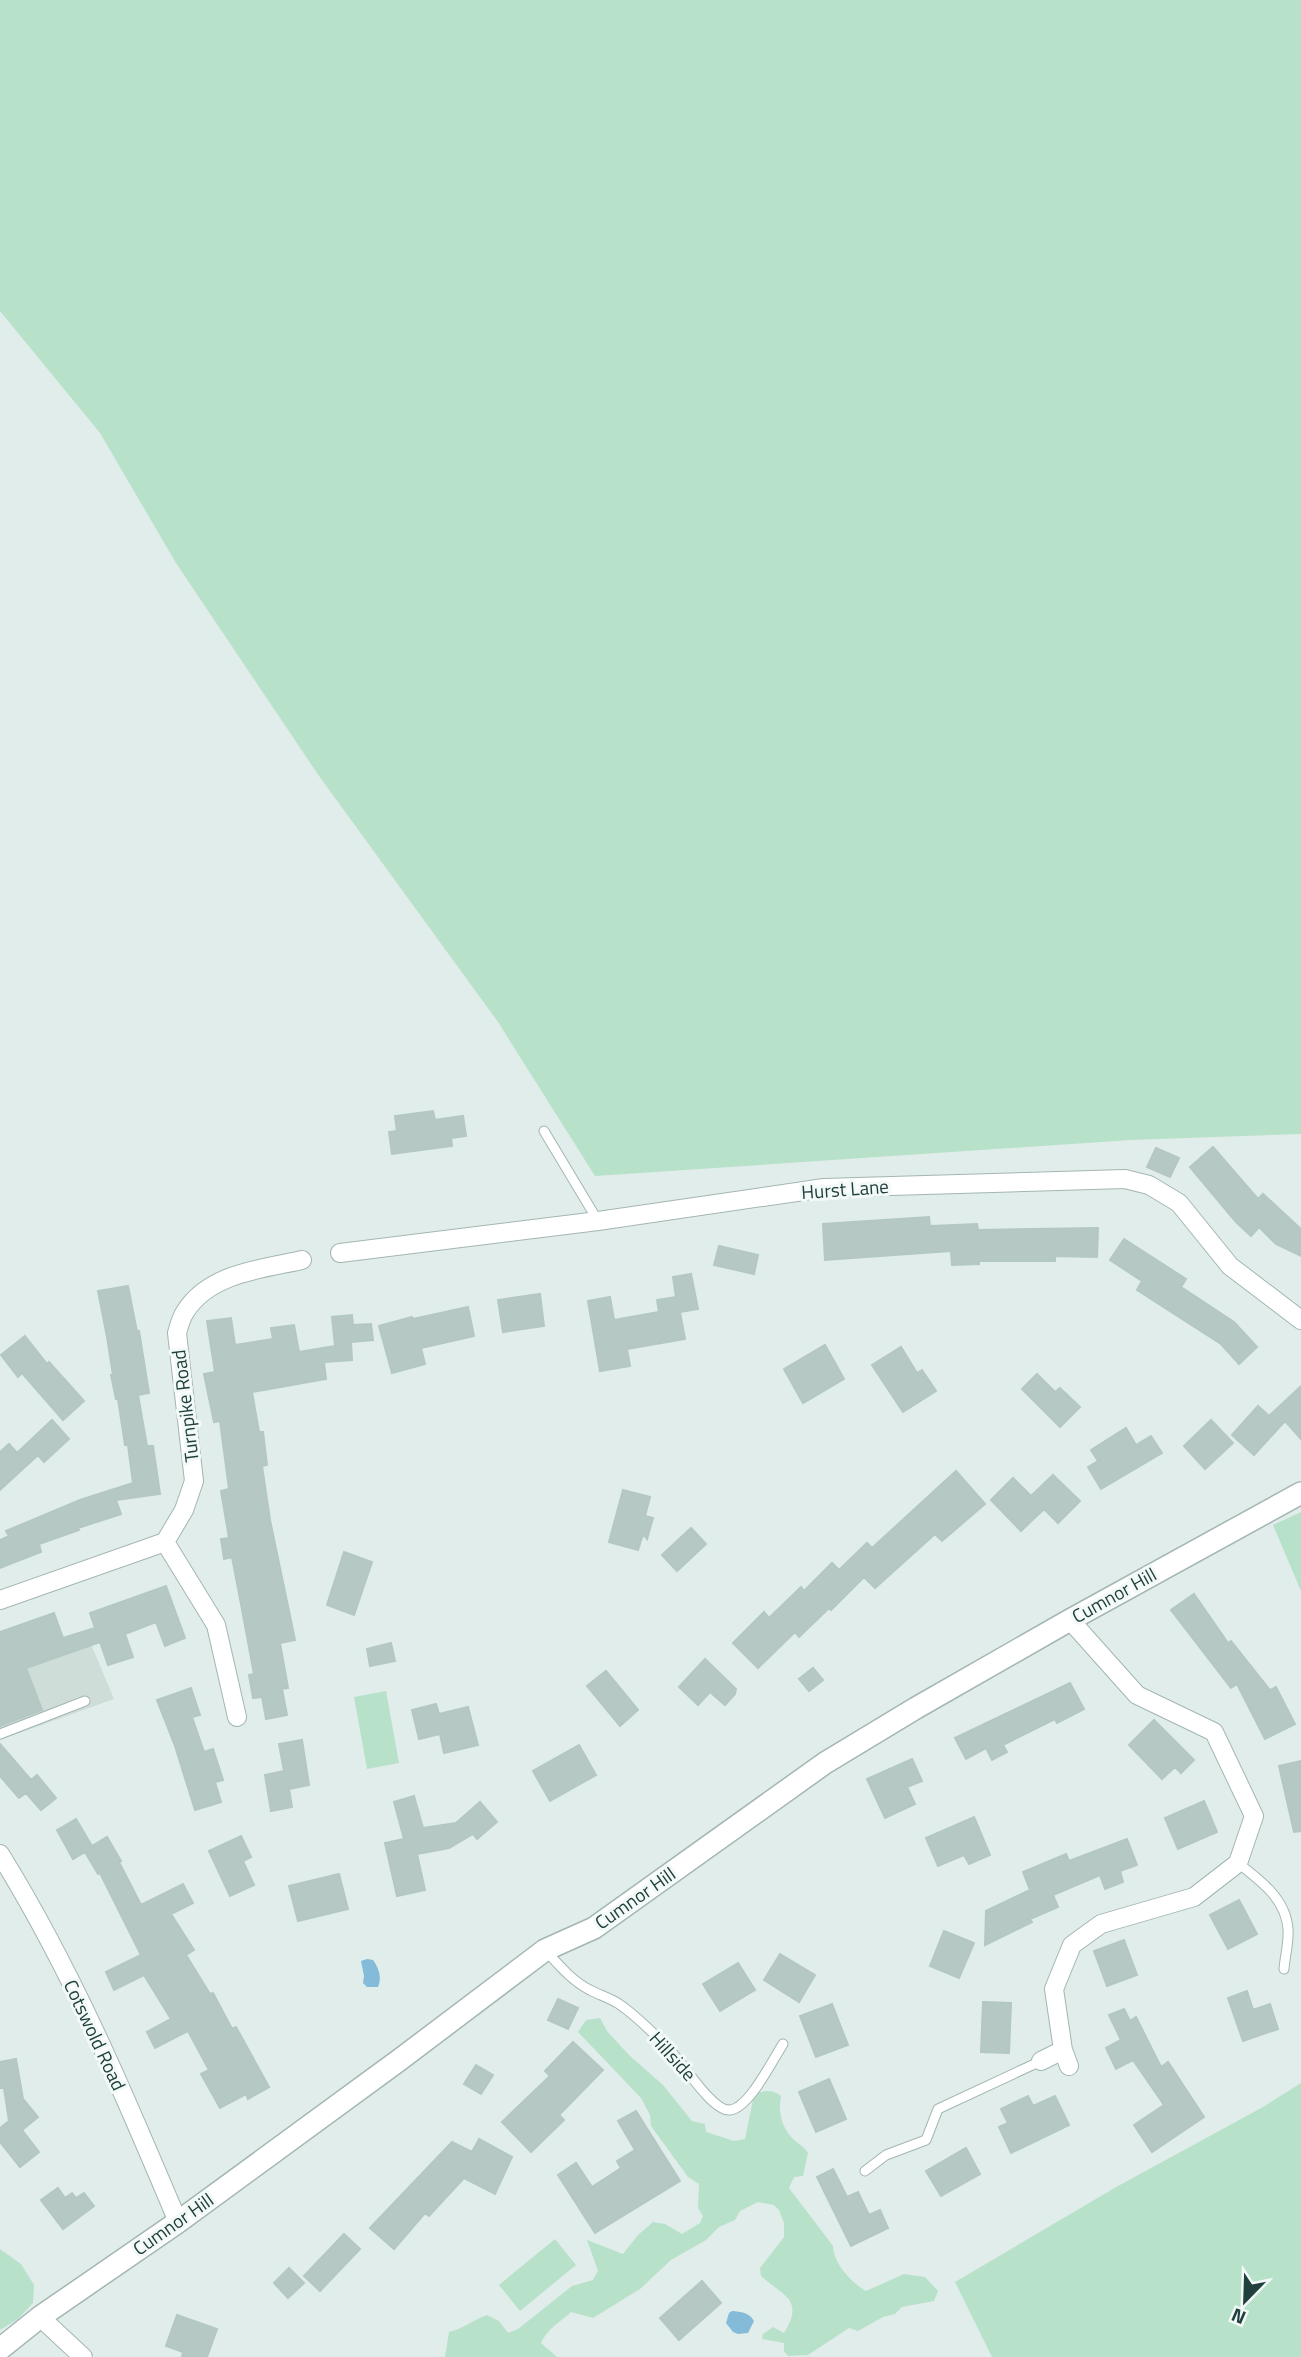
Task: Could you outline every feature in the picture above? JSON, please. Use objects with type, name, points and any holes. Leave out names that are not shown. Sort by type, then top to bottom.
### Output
[{"type":"street","name":"Hurst Lane","points":[[340,1253],[598,1221],[824,1188],[1125,1178],[1149,1185],[1179,1203],[1230,1266],[1301,1320]]},
{"type":"street","name":"Turnpike Road","points":[[165,1542],[184,1510],[194,1481],[178,1356],[177,1332],[185,1312],[205,1290],[233,1276],[302,1260]]},
{"type":"street","name":"Cumnor Hill","points":[[0,2349],[178,2222],[545,1950],[594,1928],[825,1763],[916,1707],[1301,1493]]},
{"type":"street","points":[[0,1600],[165,1542],[216,1625],[237,1717]]},
{"type":"street","points":[[1041,2061],[1066,2058],[1054,1989],[1072,1945],[1101,1924],[1194,1897],[1238,1863],[1254,1816],[1214,1732],[1137,1695],[1070,1620]]},
{"type":"street","name":"Cotswold Road","points":[[0,1854],[33,1907],[94,2029],[178,2222]]},
{"type":"street","points":[[40,2318],[83,2357]]},
{"type":"lane","points":[[544,1131],[598,1221]]},
{"type":"lane","points":[[0,1734],[85,1701]]},
{"type":"lane","points":[[1238,1863],[1278,1899],[1288,1927],[1284,1969]]},
{"type":"lane","name":"Hillside","points":[[545,1950],[565,1972],[587,1989],[618,2003],[646,2026],[676,2055],[714,2105],[725,2111],[736,2110],[747,2100],[783,2045]]},
{"type":"lane","points":[[865,2171],[886,2155],[926,2140],[938,2109],[1041,2061]]},
{"type":"shaded area","points":[[91,1644],[114,1699],[0,1740],[0,1678]]},
{"type":"green space","points":[[0,0],[1301,0],[1301,1134],[1131,1140],[595,1176],[498,1022],[319,776],[176,563],[100,433],[0,311]]},
{"type":"green space","points":[[1301,1512],[1301,1591],[1273,1525]]},
{"type":"green space","points":[[386,1691],[399,1763],[367,1769],[354,1697]]},
{"type":"green space","points":[[600,2018],[607,2031],[663,2085],[692,2121],[705,2124],[706,2132],[734,2141],[745,2139],[754,2095],[768,2091],[781,2096],[780,2113],[785,2128],[808,2153],[803,2176],[794,2177],[789,2188],[833,2246],[836,2259],[844,2272],[866,2291],[904,2274],[925,2277],[938,2291],[934,2301],[902,2307],[895,2314],[883,2317],[858,2331],[849,2328],[808,2355],[788,2356],[784,2351],[784,2343],[762,2339],[763,2334],[773,2327],[784,2333],[790,2322],[792,2305],[789,2299],[761,2276],[760,2268],[784,2237],[784,2223],[774,2205],[758,2202],[740,2211],[735,2220],[719,2227],[706,2240],[671,2260],[640,2289],[593,2318],[571,2312],[550,2330],[541,2343],[557,2357],[445,2357],[449,2332],[487,2315],[499,2321],[508,2333],[518,2329],[572,2286],[593,2280],[598,2271],[587,2240],[623,2254],[653,2222],[665,2224],[682,2234],[700,2223],[703,2216],[698,2208],[699,2184],[688,2177],[651,2126],[650,2115],[641,2098],[578,2032],[586,2020]]},
{"type":"green space","points":[[1301,2083],[1301,2357],[992,2357],[955,2282]]},
{"type":"green space","points":[[555,2239],[576,2265],[520,2311],[499,2285]]},
{"type":"green space","points":[[0,2249],[21,2264],[34,2285],[33,2303],[18,2319],[0,2330]]},
{"type":"water","points":[[373,1960],[378,1970],[378,1987],[367,1987],[363,1983],[361,1961]]},
{"type":"water","points":[[732,2311],[752,2318],[754,2321],[748,2333],[733,2332],[726,2323]]},
{"type":"building","points":[[433,1111],[435,1120],[463,1116],[466,1136],[451,1138],[452,1146],[392,1154],[389,1132],[397,1131],[395,1116]]},
{"type":"building","points":[[1213,1147],[1258,1199],[1263,1194],[1301,1229],[1301,1256],[1276,1244],[1259,1227],[1251,1236],[1190,1167]]},
{"type":"building","points":[[1156,1148],[1179,1158],[1170,1177],[1147,1167]]},
{"type":"building","points":[[929,1217],[930,1226],[977,1224],[978,1230],[1098,1228],[1097,1257],[1055,1256],[1055,1261],[979,1261],[979,1264],[952,1265],[951,1251],[825,1260],[823,1224]]},
{"type":"building","points":[[1124,1239],[1186,1279],[1181,1287],[1234,1322],[1257,1347],[1239,1364],[1221,1344],[1137,1290],[1142,1281],[1110,1260]]},
{"type":"building","points":[[719,1246],[758,1255],[754,1274],[714,1265]]},
{"type":"building","points":[[691,1274],[698,1309],[680,1312],[685,1339],[627,1349],[630,1366],[600,1371],[588,1301],[610,1297],[614,1320],[659,1312],[657,1300],[676,1297],[673,1277]]},
{"type":"building","points":[[128,1286],[137,1332],[139,1331],[149,1393],[138,1395],[147,1446],[153,1446],[160,1494],[116,1500],[121,1514],[39,1544],[41,1552],[0,1568],[0,1540],[9,1536],[6,1531],[80,1500],[133,1483],[128,1445],[125,1445],[118,1399],[111,1375],[98,1291]]},
{"type":"building","points":[[540,1294],[544,1326],[503,1332],[498,1300]]},
{"type":"building","points":[[468,1307],[474,1336],[421,1348],[425,1364],[392,1373],[379,1326]]},
{"type":"building","points":[[352,1315],[353,1325],[371,1324],[373,1340],[351,1342],[352,1360],[324,1362],[326,1379],[252,1392],[259,1432],[263,1432],[267,1465],[262,1466],[270,1520],[295,1640],[280,1643],[288,1688],[282,1689],[287,1715],[266,1719],[262,1697],[253,1698],[249,1675],[254,1674],[232,1557],[224,1559],[221,1539],[229,1538],[221,1491],[229,1489],[220,1421],[214,1422],[204,1374],[215,1372],[207,1321],[231,1318],[235,1345],[273,1339],[271,1328],[294,1325],[299,1352],[335,1346],[332,1317]]},
{"type":"building","points":[[25,1336],[47,1364],[49,1362],[84,1401],[63,1420],[22,1373],[18,1377],[1,1355]]},
{"type":"building","points":[[825,1345],[844,1379],[803,1403],[784,1369]]},
{"type":"building","points":[[901,1347],[917,1373],[922,1370],[936,1391],[903,1412],[872,1365]]},
{"type":"building","points":[[1037,1374],[1055,1392],[1060,1388],[1080,1407],[1060,1427],[1022,1389]]},
{"type":"building","points":[[1301,1386],[1301,1439],[1285,1421],[1254,1455],[1232,1435],[1258,1406],[1269,1416]]},
{"type":"building","points":[[52,1420],[69,1439],[44,1462],[38,1455],[0,1490],[0,1452],[9,1444],[17,1453]]},
{"type":"building","points":[[1211,1420],[1233,1443],[1205,1469],[1184,1446]]},
{"type":"building","points":[[1126,1428],[1136,1445],[1151,1436],[1162,1453],[1101,1489],[1088,1467],[1098,1461],[1091,1450]]},
{"type":"building","points":[[956,1471],[985,1504],[942,1541],[935,1534],[875,1588],[864,1577],[831,1610],[829,1608],[799,1637],[795,1632],[758,1668],[733,1643],[764,1612],[769,1618],[801,1587],[804,1591],[832,1563],[839,1570],[867,1543],[872,1548]]},
{"type":"building","points":[[1053,1475],[1080,1501],[1058,1523],[1044,1509],[1021,1531],[991,1500],[1013,1478],[1031,1496]]},
{"type":"building","points":[[623,1490],[650,1497],[645,1516],[653,1518],[647,1539],[643,1534],[638,1550],[609,1542]]},
{"type":"building","points":[[691,1528],[706,1544],[677,1571],[662,1555]]},
{"type":"building","points":[[344,1552],[372,1562],[354,1615],[327,1605]]},
{"type":"building","points":[[166,1586],[185,1638],[165,1646],[156,1622],[125,1634],[133,1657],[108,1665],[100,1642],[26,1668],[42,1710],[0,1726],[0,1632],[54,1613],[63,1638],[95,1628],[90,1613]]},
{"type":"building","points":[[1194,1594],[1228,1643],[1231,1641],[1270,1690],[1276,1687],[1295,1724],[1265,1739],[1237,1684],[1231,1688],[1171,1610]]},
{"type":"building","points":[[391,1643],[395,1661],[370,1666],[367,1649]]},
{"type":"building","points":[[705,1659],[736,1689],[725,1705],[710,1692],[698,1705],[679,1687]]},
{"type":"building","points":[[813,1668],[823,1680],[809,1691],[799,1679]]},
{"type":"building","points":[[606,1671],[638,1710],[620,1726],[587,1686]]},
{"type":"building","points":[[1070,1683],[1084,1709],[1057,1723],[1055,1719],[1003,1745],[1007,1752],[992,1760],[986,1748],[966,1759],[955,1738]]},
{"type":"building","points":[[191,1688],[200,1715],[192,1717],[204,1752],[213,1749],[223,1780],[215,1782],[221,1802],[195,1810],[157,1700]]},
{"type":"building","points":[[436,1704],[439,1714],[468,1707],[478,1745],[444,1753],[440,1734],[419,1739],[412,1710]]},
{"type":"building","points":[[1154,1720],[1194,1760],[1181,1773],[1175,1767],[1162,1779],[1129,1745]]},
{"type":"building","points":[[302,1740],[309,1785],[289,1789],[292,1807],[271,1811],[265,1775],[284,1771],[279,1744]]},
{"type":"building","points":[[0,1744],[31,1780],[37,1775],[56,1798],[41,1810],[26,1793],[19,1798],[0,1776]]},
{"type":"building","points":[[579,1745],[596,1775],[550,1801],[533,1771]]},
{"type":"building","points":[[912,1759],[922,1781],[907,1787],[915,1804],[885,1818],[867,1779]]},
{"type":"building","points":[[1301,1761],[1301,1831],[1294,1832],[1279,1766]]},
{"type":"building","points":[[414,1796],[423,1828],[456,1823],[480,1802],[497,1822],[477,1839],[473,1834],[449,1848],[417,1854],[425,1890],[397,1896],[385,1843],[404,1839],[394,1802]]},
{"type":"building","points":[[1204,1801],[1217,1832],[1178,1849],[1165,1818]]},
{"type":"building","points":[[974,1817],[990,1855],[969,1864],[964,1855],[938,1866],[926,1838]]},
{"type":"building","points":[[76,1819],[92,1846],[107,1837],[141,1905],[183,1884],[193,1903],[171,1914],[194,1950],[186,1955],[210,1994],[213,1993],[232,2029],[236,2027],[269,2087],[248,2099],[246,2094],[220,2108],[201,2074],[209,2070],[188,2031],[155,2048],[147,2032],[171,2019],[144,1975],[114,1990],[106,1972],[141,1955],[100,1873],[98,1874],[85,1852],[73,1859],[57,1830]]},
{"type":"building","points":[[241,1836],[251,1857],[243,1861],[254,1885],[230,1896],[209,1851]]},
{"type":"building","points":[[1127,1839],[1137,1865],[1120,1871],[1123,1882],[1105,1889],[1100,1875],[1053,1895],[1058,1907],[1030,1919],[1032,1922],[985,1945],[986,1911],[1030,1890],[1023,1872],[1066,1854],[1069,1861]]},
{"type":"building","points":[[339,1874],[348,1909],[298,1921],[289,1886]]},
{"type":"building","points":[[1239,1900],[1257,1934],[1228,1949],[1210,1915]]},
{"type":"building","points":[[944,1931],[974,1943],[959,1978],[930,1966]]},
{"type":"building","points":[[1124,1940],[1137,1975],[1107,1986],[1094,1951]]},
{"type":"building","points":[[780,1954],[815,1975],[799,2002],[764,1980]]},
{"type":"building","points":[[738,1963],[755,1990],[720,2011],[703,1984]]},
{"type":"building","points":[[1247,1991],[1253,2010],[1270,2004],[1278,2029],[1243,2041],[1228,1998]]},
{"type":"building","points":[[558,1999],[578,2008],[568,2029],[548,2020]]},
{"type":"building","points":[[983,2002],[1011,2003],[1009,2053],[981,2052]]},
{"type":"building","points":[[832,2004],[848,2045],[816,2057],[800,2016]]},
{"type":"building","points":[[1124,2009],[1130,2021],[1136,2017],[1161,2067],[1168,2062],[1204,2117],[1152,2152],[1134,2125],[1164,2105],[1133,2060],[1116,2069],[1106,2048],[1121,2040],[1109,2015]]},
{"type":"building","points":[[573,2042],[603,2070],[559,2115],[564,2120],[531,2152],[502,2122],[550,2076],[545,2071]]},
{"type":"building","points":[[16,2059],[23,2099],[38,2117],[22,2130],[39,2152],[20,2167],[0,2142],[0,2128],[9,2121],[4,2088],[0,2088],[0,2062]]},
{"type":"building","points":[[476,2065],[493,2075],[481,2094],[464,2084]]},
{"type":"building","points":[[829,2079],[846,2119],[816,2132],[799,2092]]},
{"type":"building","points":[[1028,2096],[1033,2106],[1055,2096],[1069,2125],[1011,2153],[999,2127],[1008,2123],[1001,2109]]},
{"type":"building","points":[[636,2111],[680,2181],[595,2233],[558,2175],[576,2163],[592,2187],[621,2168],[617,2161],[635,2150],[618,2121]]},
{"type":"building","points":[[479,2139],[512,2157],[495,2194],[464,2178],[429,2216],[425,2213],[394,2249],[370,2228],[452,2142],[472,2152]]},
{"type":"building","points":[[966,2148],[980,2174],[941,2196],[926,2171]]},
{"type":"building","points":[[833,2169],[847,2197],[858,2192],[869,2215],[880,2210],[888,2228],[851,2246],[817,2177]]},
{"type":"building","points":[[58,2188],[65,2198],[72,2193],[76,2198],[84,2193],[94,2206],[63,2229],[41,2200]]},
{"type":"building","points":[[344,2234],[360,2249],[320,2291],[304,2276]]},
{"type":"building","points":[[289,2268],[304,2283],[288,2298],[274,2283]]},
{"type":"building","points":[[702,2281],[721,2303],[679,2340],[660,2318]]},
{"type":"building","points":[[177,2315],[217,2329],[207,2357],[182,2357],[183,2352],[166,2346]]}]
